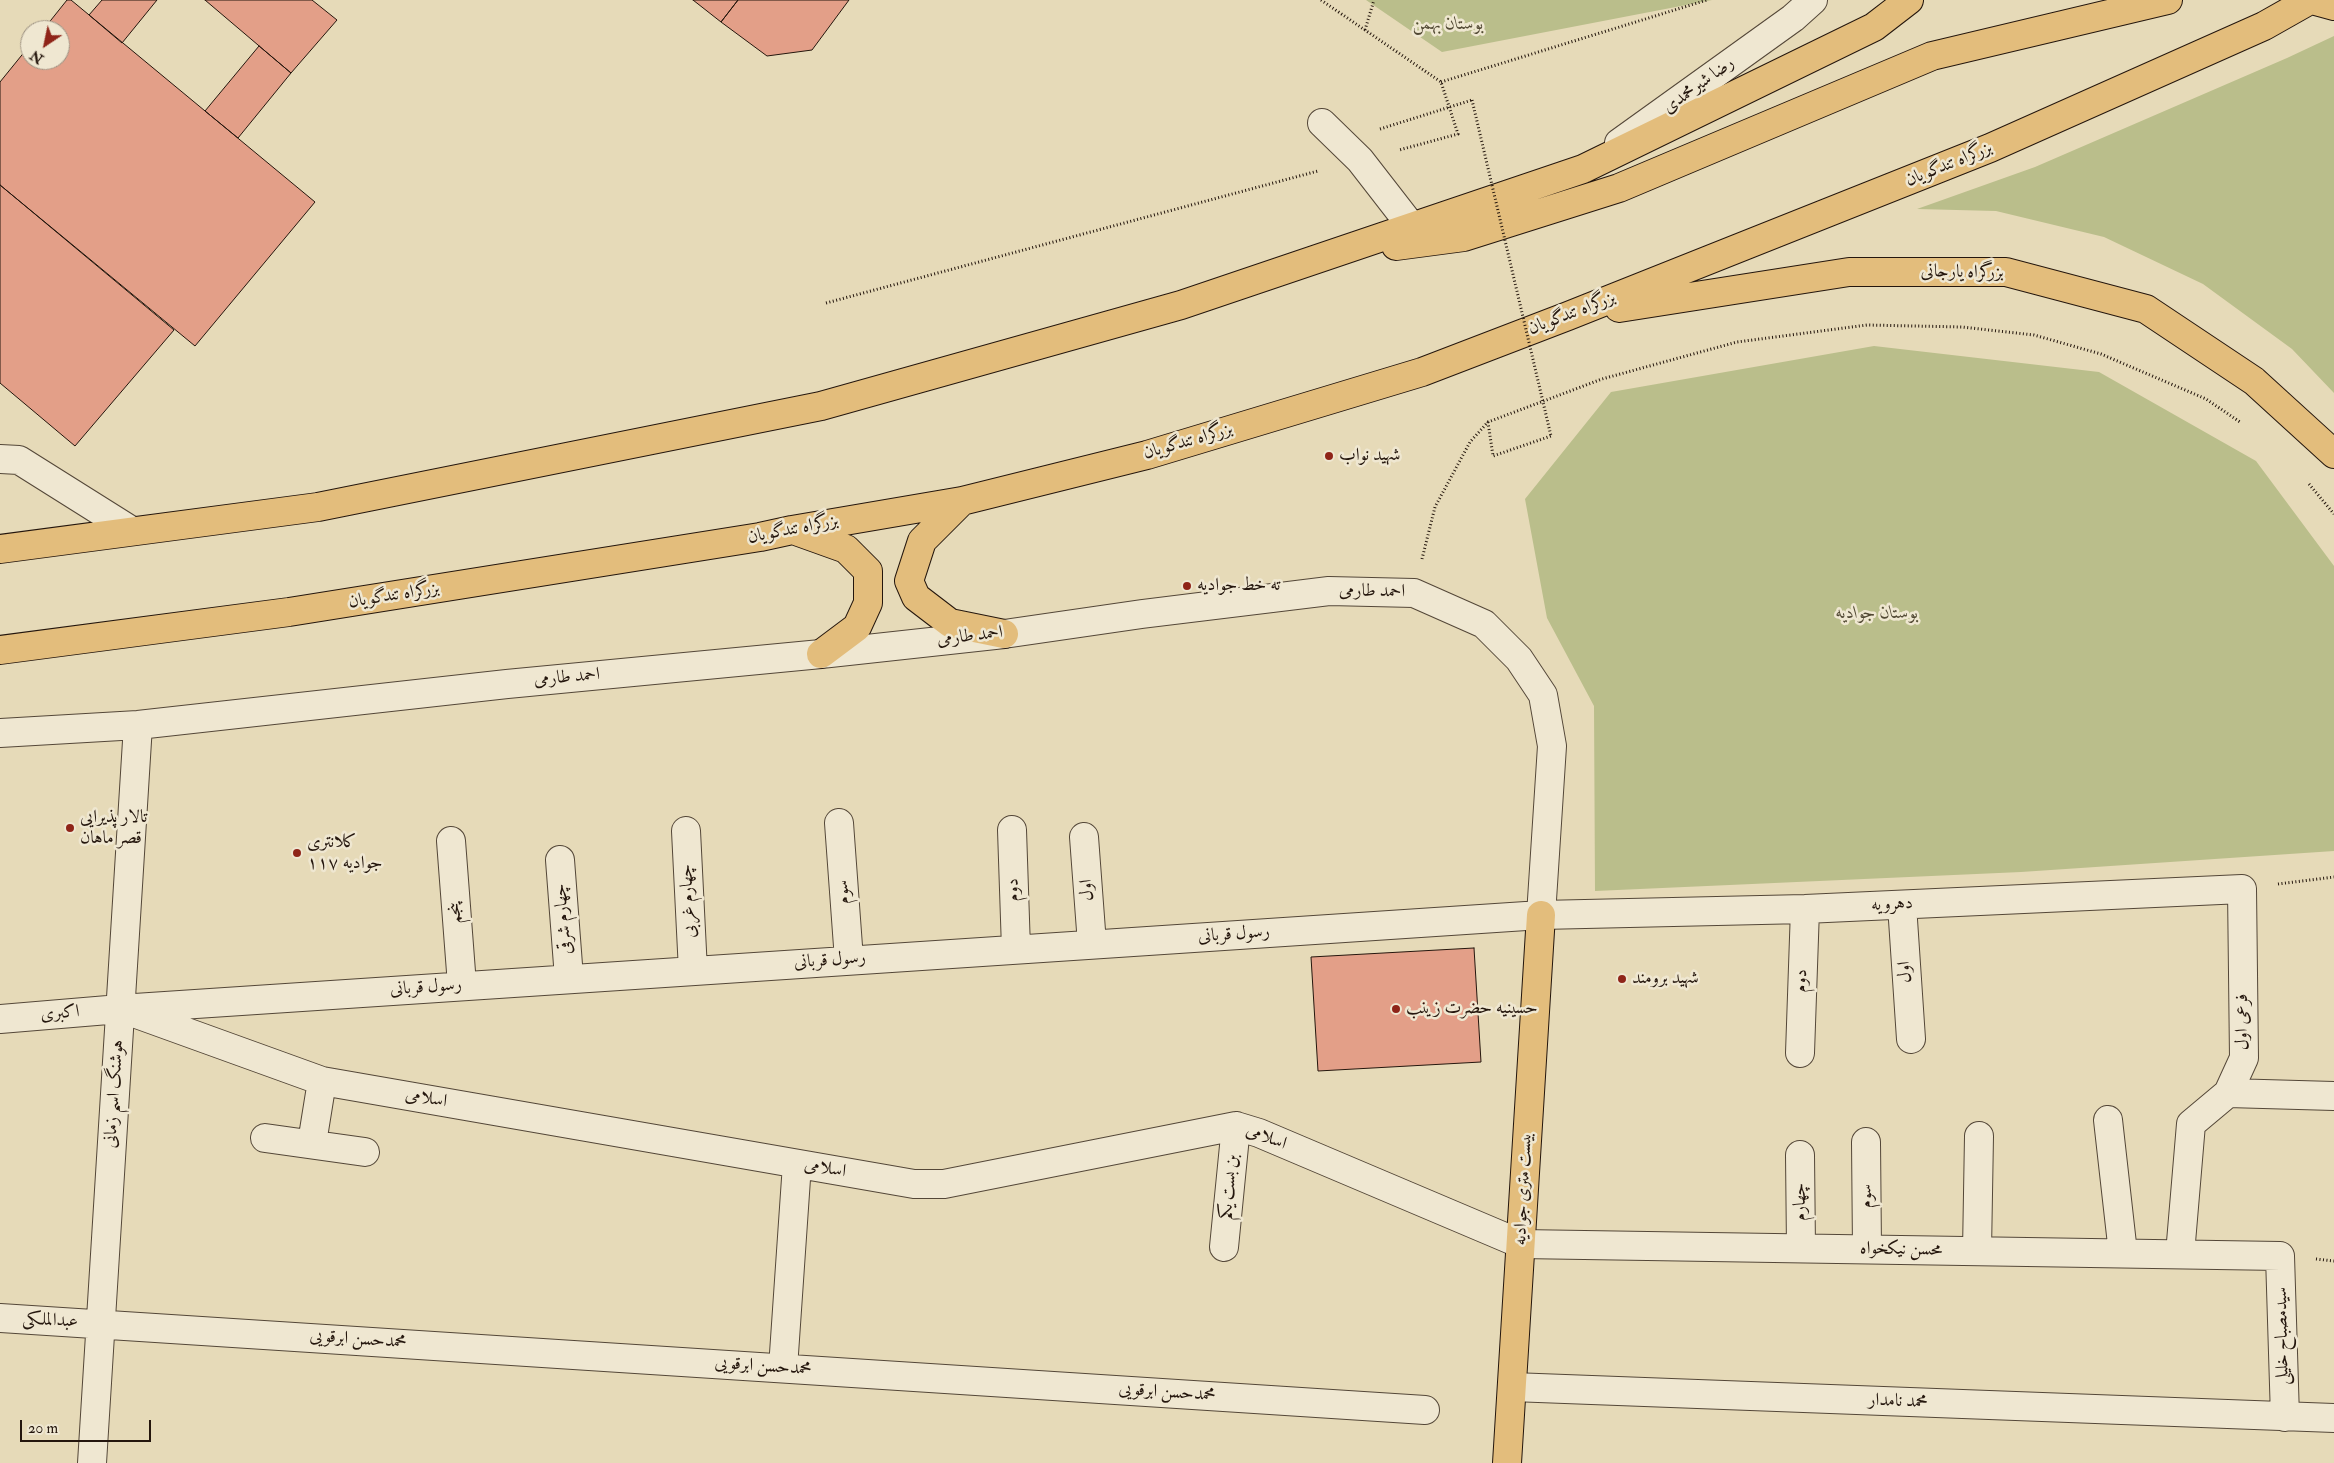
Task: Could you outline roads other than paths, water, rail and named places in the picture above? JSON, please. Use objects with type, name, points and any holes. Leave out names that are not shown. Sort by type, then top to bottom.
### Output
[{"type":"main road","points":[[0,548],[318,507],[821,406],[1181,305],[1583,169],[1874,27],[1909,0]]},
{"type":"main road","points":[[1332,254],[1464,237],[1619,188],[1932,56],[2168,0]]},
{"type":"main road","points":[[2311,0],[2334,6]]},
{"type":"main road","name":"بزرگراه تندگویان","points":[[0,650],[299,611],[760,538],[792,530],[962,501],[1147,454],[1422,372],[1568,316],[1990,148],[2264,26],[2311,0]]},
{"type":"main road","name":"بزرگراه یارجانی","points":[[1568,316],[1848,272],[2006,272],[2146,309],[2254,381],[2334,454]]},
{"type":"main road","points":[[962,501],[922,541],[910,581],[916,597],[950,623],[1004,634]]},
{"type":"main road","points":[[792,530],[846,549],[868,571],[868,603],[857,627],[821,654]]},
{"type":"main road","name":"بیست متری جوادیه","points":[[1507,1463],[1541,915]]},
{"type":"street","name":"رضا شیرمحمدی","points":[[1583,169],[1793,18],[1812,0]]},
{"type":"street","points":[[1322,123],[1360,160],[1412,227]]},
{"type":"street","points":[[0,459],[20,460],[132,531]]},
{"type":"street","name":"احمد طارمی","points":[[0,733],[138,725],[507,684],[821,654],[1004,634],[1142,614],[1329,591],[1414,593],[1484,624],[1519,659],[1543,695],[1552,746],[1541,915]]},
{"type":"street","name":"هوشنگ اسم زمانی","points":[[92,1463],[138,725]]},
{"type":"street","name":"سوم","points":[[839,824],[849,960]]},
{"type":"street","name":"دوم","points":[[1012,830],[1016,949]]},
{"type":"street","name":"چهارم غربی","points":[[686,831],[693,971]]},
{"type":"street","name":"اول","points":[[1084,837],[1092,944]]},
{"type":"street","name":"پنجم","points":[[451,841],[462,986]]},
{"type":"street","name":"چهارم شرقی","points":[[560,860],[569,978]]},
{"type":"street","name":"دهرویه","points":[[1541,915],[1804,909],[2242,889]]},
{"type":"street","name":"فرعی اول","points":[[2180,1254],[2191,1124],[2228,1093],[2244,1058],[2242,889]]},
{"type":"street","name":"اول","points":[[1902,905],[1911,1039]]},
{"type":"street","name":"دوم","points":[[1800,1053],[1804,909]]},
{"type":"street","name":"رسول قربانی","points":[[120,1009],[1541,915]]},
{"type":"street","name":"اکبری","points":[[0,1019],[120,1009]]},
{"type":"street","name":"اسلامی","points":[[120,1009],[322,1081],[914,1184],[944,1184],[1236,1126],[1259,1133],[1521,1244]]},
{"type":"street","points":[[312,1143],[322,1081]]},
{"type":"street","points":[[2228,1093],[2334,1096]]},
{"type":"street","points":[[2108,1120],[2123,1253]]},
{"type":"street","name":"بن بست یکم","points":[[1224,1247],[1236,1126]]},
{"type":"street","points":[[1977,1251],[1978,1136]]},
{"type":"street","points":[[265,1138],[312,1143],[365,1152]]},
{"type":"street","name":"سوم","points":[[1866,1142],[1867,1250]]},
{"type":"street","name":"چهارم","points":[[1800,1155],[1802,1248]]},
{"type":"street","points":[[782,1368],[797,1164]]},
{"type":"street","name":"محسن نیکخواه","points":[[1521,1244],[2280,1256]]},
{"type":"street","name":"سیدمصباح خلیلی","points":[[2280,1256],[2285,1417]]},
{"type":"street","name":"عبدالملکی","points":[[0,1318],[100,1323]]},
{"type":"street","name":"محمدحسن ابرقویی","points":[[100,1323],[1425,1410]]},
{"type":"street","name":"محمد نامدار","points":[[1512,1387],[2334,1418]]},
{"type":"place","name":"شهید نواب","points":[[1329,456]]},
{"type":"place","name":"ته خط جوادیه","points":[[1187,586]]},
{"type":"place","name":"تالار پذیرایی قصر ماهان","points":[[70,828]]},
{"type":"place","name":"کلانتری ۱۱۷ جوادیه","points":[[297,853]]},
{"type":"place","name":"شهید برومند","points":[[1622,979]]},
{"type":"place","name":"حسینیه حضرت زینب","points":[[1396,1009]]},
{"type":"park label","name":"بوستان بهمن","points":[[1448,25]]},
{"type":"park label","name":"بوستان جوادیه","points":[[1877,614]]}]
